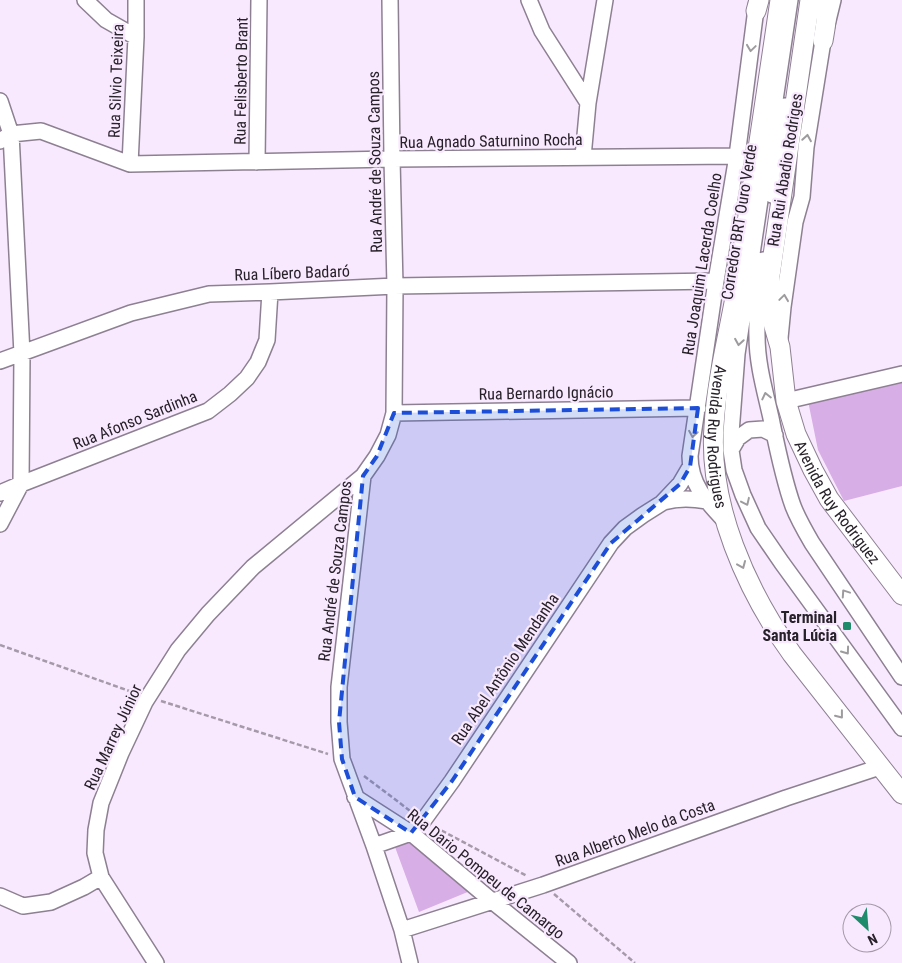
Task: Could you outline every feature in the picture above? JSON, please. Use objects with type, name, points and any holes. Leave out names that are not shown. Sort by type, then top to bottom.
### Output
[{"type":"main road","name":"Avenida Ruy Rodrigues","points":[[780,0],[739,278],[716,406],[713,451],[716,473],[721,501],[738,555],[750,585],[778,635],[902,794]]},
{"type":"main road","points":[[786,401],[780,347],[771,316],[770,276],[810,0]]},
{"type":"main road","points":[[823,0],[826,17],[823,41]]},
{"type":"main road","name":"Avenida Ruy Rodriguez","points":[[786,401],[796,434],[829,499],[902,595]]},
{"type":"street","points":[[85,0],[106,20],[136,37]]},
{"type":"street","name":"Rua Silvio Teixeira","points":[[130,164],[136,0]]},
{"type":"street","name":"Rua Felisberto Brant","points":[[257,162],[259,0]]},
{"type":"street","name":"Rua André de Souza Campos","points":[[390,0],[395,286],[394,413],[388,435],[378,456],[363,476],[339,687],[339,722],[342,759],[374,846],[402,930],[410,963]]},
{"type":"street","points":[[529,0],[542,31],[588,103]]},
{"type":"street","points":[[583,157],[588,103],[606,0]]},
{"type":"street","name":"Corredor BRT Ouro Verde","points":[[790,0],[737,354],[731,419],[734,470],[758,528],[902,728]]},
{"type":"street","name":"Corredor BRT Ouro Verde","points":[[799,0],[758,304],[757,335],[761,375],[786,482],[801,524],[812,544],[902,677]]},
{"type":"street","name":"Rua Rui Abadio Rodriges","points":[[780,347],[785,288],[795,222],[802,197],[806,147],[823,41],[833,0]]},
{"type":"street","name":"Rua Joaquim Lacerda Coelho","points":[[727,522],[706,501],[698,488],[690,467],[690,456],[737,156],[758,4]]},
{"type":"street","points":[[0,101],[5,137],[22,354],[21,484],[0,524]]},
{"type":"street","name":"Rua Agnado Saturnino Rocha","points":[[5,137],[41,131],[130,164],[737,156]]},
{"type":"street","name":"Rua Líbero Badaró","points":[[0,361],[131,313],[209,294],[395,286],[716,281]]},
{"type":"street","name":"Rua Afonso Sardinha","points":[[0,493],[208,411],[247,378],[258,362],[267,340],[270,292]]},
{"type":"street","points":[[786,401],[902,374]]},
{"type":"street","name":"Rua Bernardo Ignácio","points":[[394,413],[698,408]]},
{"type":"street","points":[[732,450],[738,438],[749,430],[762,429],[775,435]]},
{"type":"street","name":"Rua Abel Antônio Mendanha","points":[[662,503],[680,484],[690,467]]},
{"type":"street","name":"Rua Marrey Júnior","points":[[156,963],[101,877],[96,852],[96,830],[101,803],[122,753],[148,697],[178,650],[208,614],[261,561],[363,476]]},
{"type":"street","name":"Rua Abel Antônio Mendanha","points":[[374,846],[411,833],[423,821],[452,781],[611,543],[625,528],[643,514],[662,503],[687,498],[706,501]]},
{"type":"street","name":"Rua Alberto Melo da Costa","points":[[402,930],[543,885],[786,798],[880,767]]},
{"type":"street","name":"Rua Dario Pompeu de Camargo","points":[[355,797],[411,833],[569,963]]},
{"type":"street","points":[[0,896],[23,906],[51,902],[101,877]]},
{"type":"path","points":[[0,646],[148,697],[342,759]]},
{"type":"path","points":[[364,776],[423,821],[543,885],[635,963]]},
{"type":"highlighted area","points":[[698,408],[690,467],[680,484],[611,543],[452,781],[411,833],[355,797],[342,759],[339,722],[363,476],[377,456],[394,413]]},
{"type":"shaded area","points":[[902,373],[902,486],[844,501],[818,450],[807,396]]},
{"type":"shaded area","points":[[413,839],[475,889],[419,912],[395,847]]},
{"type":"place","name":"Terminal Santa Lúcia","points":[[847,626]]}]
